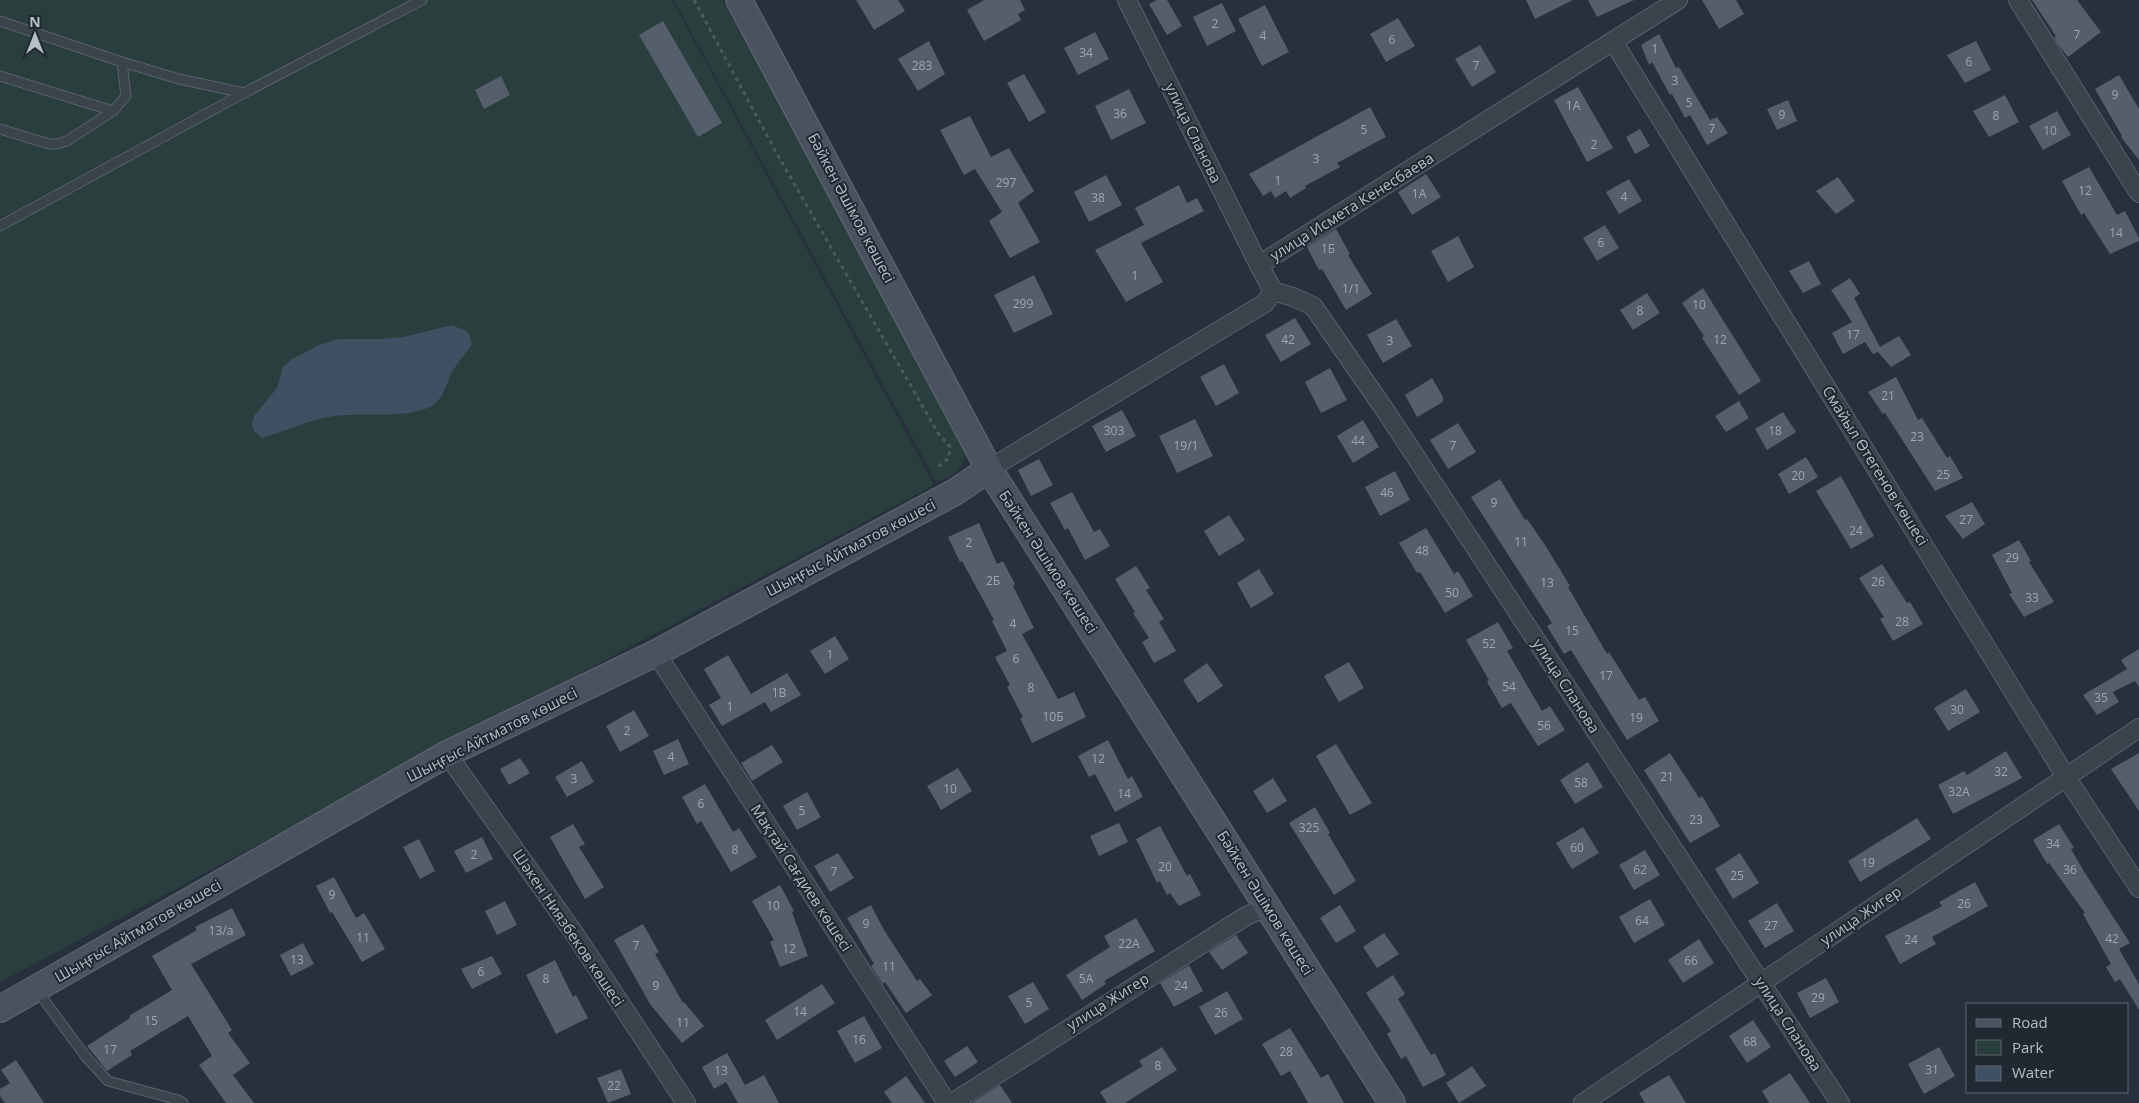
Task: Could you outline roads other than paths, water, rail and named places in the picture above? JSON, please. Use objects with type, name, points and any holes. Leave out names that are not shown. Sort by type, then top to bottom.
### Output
[{"type":"main road","name":"Бәйкен Әшімов көшесі","points":[[739,0],[989,470],[1392,1103]]},
{"type":"main road","name":"Шыңғыс Айтматов көшесі","points":[[0,1009],[447,754],[656,653],[955,492],[989,470]]},
{"type":"street","name":"улица Сланова","points":[[1128,0],[1259,265]]},
{"type":"street","name":"улица Исмета Кенесбаева","points":[[1273,292],[1259,265],[1678,0]]},
{"type":"street","points":[[2018,0],[2139,193]]},
{"type":"street","name":"Смайыл Өтегенов көшесі","points":[[1613,41],[2066,777],[2139,888]]},
{"type":"street","points":[[989,470],[1265,303],[1273,292]]},
{"type":"street","name":"улица Сланова","points":[[1273,292],[1293,297],[1313,306],[1392,422],[1840,1103]]},
{"type":"street","name":"Мақтай Сағдиев көшесі","points":[[656,653],[947,1103]]},
{"type":"street","name":"улица Жигер","points":[[1582,1103],[2139,728]]},
{"type":"street","name":"Шәкен Ниязбеков көшесі","points":[[447,754],[574,933],[686,1103]]},
{"type":"street","name":"улица Жигер","points":[[952,1103],[1246,916],[1268,907]]},
{"type":"lane","points":[[0,226],[244,93],[422,0]]},
{"type":"lane","points":[[0,21],[178,79],[244,93]]},
{"type":"lane","points":[[0,130],[49,144],[66,141],[113,111],[126,96],[122,62]]},
{"type":"lane","points":[[0,76],[113,111]]},
{"type":"lane","points":[[36,989],[86,1057],[108,1080],[183,1103]]},
{"type":"water","points":[[452,325],[468,332],[472,344],[454,369],[440,398],[433,405],[423,410],[399,414],[346,415],[325,418],[307,422],[262,438],[254,431],[252,425],[254,416],[277,388],[283,367],[291,360],[319,345],[338,339],[404,337]]}]
